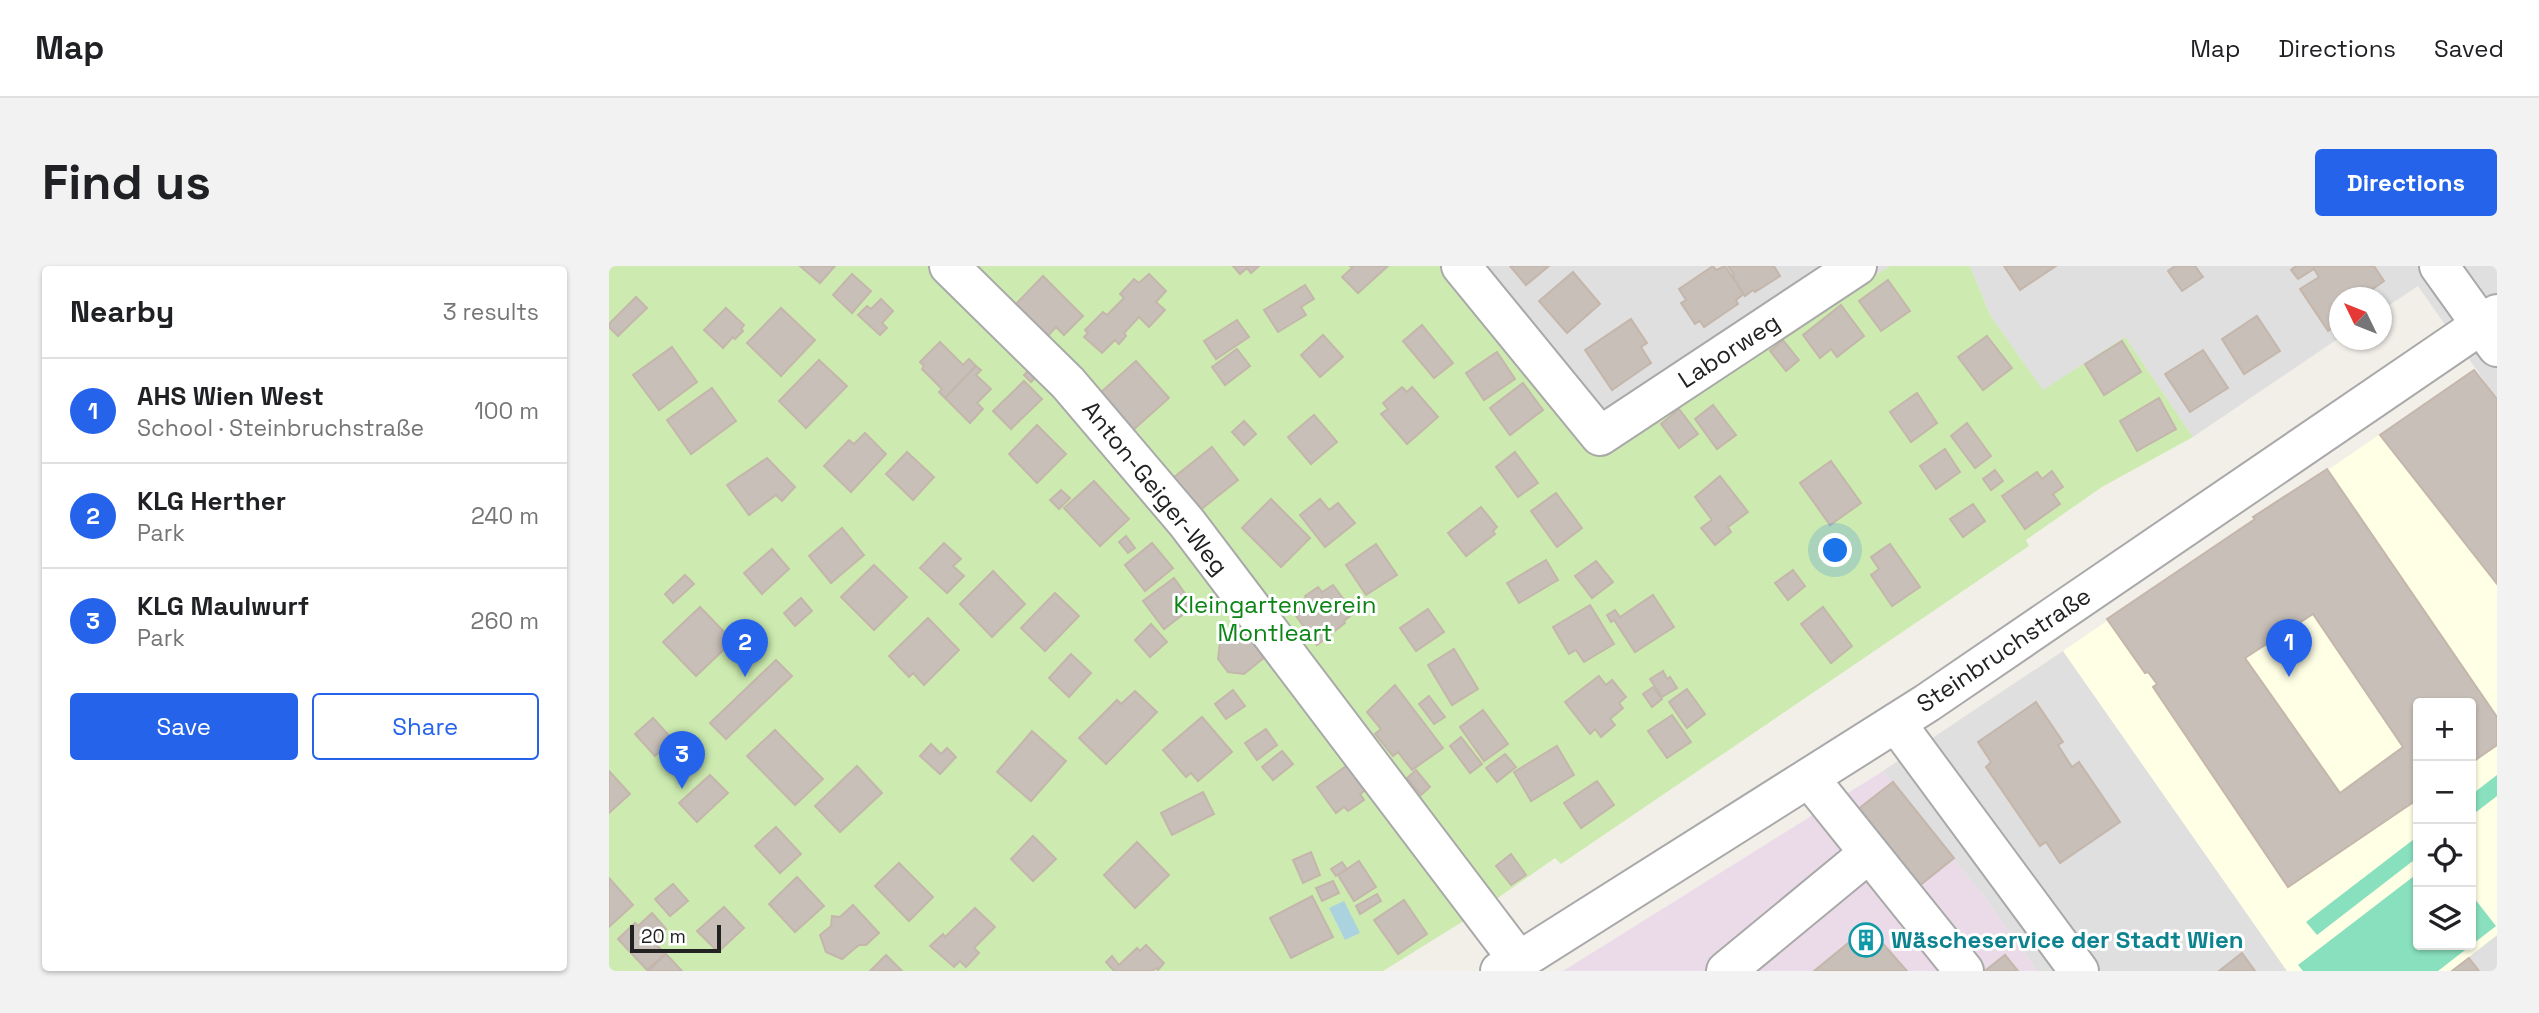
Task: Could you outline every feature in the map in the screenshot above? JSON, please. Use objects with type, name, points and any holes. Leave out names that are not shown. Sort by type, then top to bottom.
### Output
[{"type":"street","name":"Anton-Geiger-Weg","points":[[949,266],[1068,383],[1187,523],[1509,966]]},
{"type":"street","name":"Laborweg","points":[[1461,266],[1600,436],[1857,266]]},
{"type":"street","points":[[2439,266],[2491,328]]},
{"type":"street","name":"Steinbruchstraße","points":[[1509,966],[1896,723],[2491,328]]},
{"type":"street","points":[[1896,723],[2079,971]]},
{"type":"street","points":[[1809,778],[1964,971]]},
{"type":"street","points":[[1726,971],[1870,853]]},
{"type":"shaded area","points":[[1441,266],[1890,266],[1606,450],[1589,446]]},
{"type":"shaded area","points":[[1970,266],[2497,266],[2497,399],[2418,286],[2392,303],[2392,287],[2329,287],[2329,345],[2193,437],[2125,338],[2043,391],[1990,315]]},
{"type":"shaded area","points":[[2474,370],[2497,399],[2497,935],[2451,971],[2287,971],[2063,651]]},
{"type":"shaded area","points":[[2063,651],[2287,971],[2037,971],[1985,898],[1883,771]]},
{"type":"shaded area","points":[[1883,771],[1985,898],[2037,971],[1563,971]]},
{"type":"shaded area","points":[[2497,935],[2497,971],[2451,971]]},
{"type":"green space","name":"Kleingartenverein Montleart","points":[[609,266],[1441,266],[1589,446],[1606,450],[1890,266],[1970,266],[1990,315],[2043,390],[2125,337],[2193,437],[2102,487],[2026,540],[2029,546],[1561,864],[1555,858],[1475,914],[1383,971],[609,971]]},
{"type":"green space","points":[[2497,775],[2497,796],[2476,812],[2476,791]]},
{"type":"green space","points":[[2413,840],[2413,861],[2317,935],[2306,922]]},
{"type":"green space","points":[[2413,877],[2413,950],[2465,950],[2438,971],[2303,971],[2298,965]]},
{"type":"green space","points":[[2476,900],[2496,926],[2476,942]]},
{"type":"water","points":[[1344,901],[1360,933],[1345,940],[1329,908]]},
{"type":"building","points":[[800,266],[835,266],[820,283]]},
{"type":"building","points":[[1233,266],[1259,266],[1251,273],[1247,268],[1240,274]]},
{"type":"building","points":[[1350,266],[1388,266],[1358,293],[1342,277],[1352,268]]},
{"type":"building","points":[[1510,266],[1549,266],[1526,285]]},
{"type":"building","points":[[1713,266],[1716,270],[1725,266],[1744,294],[1736,300],[1738,304],[1704,327],[1700,321],[1695,324],[1681,303],[1686,300],[1679,289]]},
{"type":"building","points":[[1728,266],[1774,266],[1780,276],[1745,296]]},
{"type":"building","points":[[2004,266],[2056,266],[2020,290]]},
{"type":"building","points":[[2175,266],[2195,266],[2203,277],[2182,291],[2168,271]]},
{"type":"building","points":[[2296,266],[2374,266],[2384,281],[2376,287],[2329,287],[2328,331],[2300,289],[2319,277],[2314,269],[2298,279],[2291,270]]},
{"type":"building","points":[[1573,272],[1600,304],[1567,333],[1539,301]]},
{"type":"building","points":[[852,274],[871,291],[852,313],[833,295]]},
{"type":"building","points":[[1149,274],[1166,291],[1156,302],[1165,310],[1149,327],[1139,317],[1124,333],[1126,336],[1119,344],[1115,340],[1102,353],[1084,337],[1088,333],[1085,330],[1103,312],[1107,315],[1124,298],[1120,294],[1134,279],[1139,283]]},
{"type":"building","points":[[1043,276],[1083,316],[1064,335],[1056,327],[1045,339],[1013,307]]},
{"type":"building","points":[[1888,280],[1910,311],[1881,331],[1859,301]]},
{"type":"building","points":[[1305,285],[1314,299],[1301,307],[1306,315],[1278,332],[1264,310]]},
{"type":"building","points":[[636,297],[647,308],[618,336],[609,324]]},
{"type":"building","points":[[881,299],[893,311],[882,323],[887,328],[880,335],[858,315],[867,306],[871,309]]},
{"type":"building","points":[[1841,305],[1864,336],[1837,357],[1831,349],[1820,358],[1803,335]]},
{"type":"building","points":[[726,308],[744,325],[741,329],[743,331],[723,348],[704,330]]},
{"type":"building","points":[[781,308],[815,340],[781,376],[747,343]]},
{"type":"building","points":[[2257,316],[2280,351],[2244,374],[2222,339]]},
{"type":"building","points":[[1631,319],[1647,343],[1641,347],[1651,363],[1612,390],[1585,350]]},
{"type":"building","points":[[1237,320],[1249,337],[1216,359],[1204,341]]},
{"type":"building","points":[[1422,325],[1453,363],[1434,378],[1403,341]]},
{"type":"building","points":[[1323,335],[1343,357],[1320,377],[1301,355]]},
{"type":"building","points":[[1987,336],[2012,368],[1983,390],[1958,357]]},
{"type":"building","points":[[1783,340],[1799,360],[1786,371],[1770,351]]},
{"type":"building","points":[[2122,341],[2141,372],[2104,395],[2085,364]]},
{"type":"building","points":[[940,342],[963,365],[969,359],[976,366],[945,398],[939,392],[942,389],[922,369],[924,366],[920,362]]},
{"type":"building","points":[[672,347],[697,382],[659,410],[633,375]]},
{"type":"building","points":[[1237,349],[1250,366],[1225,385],[1212,367]]},
{"type":"building","points":[[2203,350],[2228,388],[2190,412],[2165,374]]},
{"type":"building","points":[[1497,352],[1515,379],[1484,400],[1466,373]]},
{"type":"building","points":[[819,360],[847,386],[806,428],[779,401]]},
{"type":"building","points":[[1136,361],[1169,398],[1133,430],[1100,393]]},
{"type":"building","points":[[1034,365],[1041,371],[1031,382],[1024,375]]},
{"type":"building","points":[[976,366],[981,370],[976,375],[991,389],[977,403],[983,409],[970,423],[945,398]]},
{"type":"building","points":[[2474,370],[2497,399],[2497,584],[2380,435]]},
{"type":"building","points":[[1024,381],[1042,399],[1011,429],[993,411]]},
{"type":"building","points":[[1523,383],[1543,410],[1510,435],[1490,408]]},
{"type":"building","points":[[1402,387],[1407,392],[1412,387],[1438,417],[1407,444],[1381,414],[1388,409],[1383,403]]},
{"type":"building","points":[[712,388],[736,421],[691,454],[667,420]]},
{"type":"building","points":[[1917,393],[1937,423],[1911,442],[1890,412]]},
{"type":"building","points":[[2159,398],[2176,429],[2137,451],[2120,421]]},
{"type":"building","points":[[1713,405],[1736,435],[1717,449],[1695,419]]},
{"type":"building","points":[[1679,409],[1698,434],[1679,448],[1661,424]]},
{"type":"building","points":[[1314,415],[1337,442],[1311,464],[1288,437]]},
{"type":"building","points":[[1244,421],[1256,434],[1244,445],[1232,432]]},
{"type":"building","points":[[1967,423],[1991,456],[1975,468],[1951,436]]},
{"type":"building","points":[[1037,425],[1066,454],[1037,483],[1009,454]]},
{"type":"building","points":[[865,433],[886,454],[851,492],[824,466],[849,440],[854,444]]},
{"type":"building","points":[[1212,447],[1238,480],[1199,511],[1173,478]]},
{"type":"building","points":[[1945,449],[1960,472],[1936,489],[1920,466]]},
{"type":"building","points":[[907,452],[934,477],[913,500],[886,474]]},
{"type":"building","points":[[1515,452],[1538,483],[1518,497],[1496,467]]},
{"type":"building","points":[[767,458],[795,487],[782,501],[776,495],[749,515],[727,485]]},
{"type":"building","points":[[1831,461],[1861,503],[1830,525],[1800,483]]},
{"type":"building","points":[[2327,469],[2497,717],[2497,745],[2476,760],[2476,698],[2413,698],[2413,802],[2288,887],[2153,687],[2157,684],[2148,672],[2145,673],[2107,619],[2255,519],[2253,517]],"holes":[[[2313,614],[2403,747],[2340,793],[2245,658]]]},
{"type":"building","points":[[1995,470],[2003,481],[1991,490],[1983,479]]},
{"type":"building","points":[[2052,471],[2063,487],[2053,494],[2060,504],[2025,529],[2002,496],[2037,472],[2042,479]]},
{"type":"building","points":[[1720,476],[1748,512],[1728,527],[1731,532],[1715,545],[1701,528],[1712,520],[1695,497]]},
{"type":"building","points":[[1094,481],[1129,519],[1100,546],[1064,508]]},
{"type":"building","points":[[1061,490],[1070,498],[1059,509],[1050,500]]},
{"type":"building","points":[[1556,493],[1582,528],[1557,547],[1531,511]]},
{"type":"building","points":[[1271,499],[1310,538],[1281,567],[1242,528]]},
{"type":"building","points":[[1320,499],[1329,510],[1338,503],[1355,523],[1325,547],[1300,515]]},
{"type":"building","points":[[1973,504],[1985,521],[1963,537],[1950,519]]},
{"type":"building","points":[[1481,507],[1497,527],[1493,531],[1495,534],[1466,556],[1448,533]]},
{"type":"building","points":[[842,528],[864,555],[831,583],[809,556]]},
{"type":"building","points":[[1126,536],[1135,548],[1128,553],[1119,542]]},
{"type":"building","points":[[944,543],[961,559],[953,566],[964,576],[947,593],[920,568]]},
{"type":"building","points":[[1152,543],[1173,568],[1145,591],[1125,565]]},
{"type":"building","points":[[1376,544],[1397,575],[1366,595],[1346,565]]},
{"type":"building","points":[[1890,544],[1920,587],[1892,606],[1871,575],[1879,569],[1871,557]]},
{"type":"building","points":[[772,549],[789,569],[762,594],[744,573]]},
{"type":"building","points":[[1546,560],[1558,580],[1519,603],[1507,583]]},
{"type":"building","points":[[1596,561],[1613,582],[1592,598],[1575,576]]},
{"type":"building","points":[[874,565],[907,597],[874,630],[841,597]]},
{"type":"building","points":[[1793,570],[1805,586],[1788,600],[1775,583]]},
{"type":"building","points":[[993,571],[1025,604],[992,637],[960,604]]},
{"type":"building","points":[[685,575],[694,584],[673,603],[665,594]]},
{"type":"building","points":[[1174,578],[1194,606],[1164,629],[1143,601]]},
{"type":"building","points":[[1333,585],[1354,613],[1317,645],[1294,613],[1308,602],[1305,596],[1318,587],[1322,592]]},
{"type":"building","points":[[1055,593],[1079,616],[1045,651],[1021,628]]},
{"type":"building","points":[[1653,595],[1674,627],[1635,652],[1614,620],[1611,622],[1607,615],[1615,610],[1620,617]]},
{"type":"building","points":[[801,598],[812,611],[795,626],[784,613]]},
{"type":"building","points":[[1590,605],[1614,644],[1584,662],[1576,650],[1569,654],[1553,627]]},
{"type":"building","points":[[700,607],[733,641],[696,676],[663,642]]},
{"type":"building","points":[[1823,607],[1852,646],[1831,663],[1801,624]]},
{"type":"building","points":[[1428,609],[1444,632],[1416,651],[1400,628]]},
{"type":"building","points":[[928,618],[959,650],[924,685],[913,673],[909,677],[889,656]]},
{"type":"building","points":[[1151,624],[1167,642],[1150,657],[1135,640]]},
{"type":"building","points":[[1242,626],[1266,656],[1244,674],[1228,672],[1218,659],[1220,643]]},
{"type":"building","points":[[1454,649],[1478,689],[1452,705],[1428,665]]},
{"type":"building","points":[[1071,654],[1091,673],[1069,697],[1049,678]]},
{"type":"building","points":[[776,660],[792,676],[726,739],[710,723]]},
{"type":"building","points":[[1663,671],[1677,688],[1662,697],[1650,679]]},
{"type":"building","points":[[1599,676],[1606,685],[1612,680],[1626,697],[1619,703],[1623,708],[1610,719],[1615,725],[1601,737],[1595,729],[1590,734],[1565,702]]},
{"type":"building","points":[[1395,685],[1443,748],[1412,770],[1398,752],[1393,756],[1375,734],[1381,729],[1367,712]]},
{"type":"building","points":[[1653,687],[1662,699],[1652,707],[1643,694]]},
{"type":"building","points":[[1687,689],[1705,714],[1687,728],[1669,702]]},
{"type":"building","points":[[1233,690],[1245,706],[1226,719],[1215,704]]},
{"type":"building","points":[[1135,691],[1157,712],[1106,764],[1079,738],[1117,700],[1121,704]]},
{"type":"building","points":[[1429,696],[1445,717],[1434,724],[1419,704]]},
{"type":"building","points":[[2036,702],[2063,742],[2058,745],[2072,767],[2079,762],[2120,822],[2060,863],[2046,842],[2040,846],[1986,767],[1991,762],[1978,742]]},
{"type":"building","points":[[1483,710],[1508,744],[1484,761],[1460,727]]},
{"type":"building","points":[[1672,715],[1691,742],[1667,758],[1648,731]]},
{"type":"building","points":[[1202,717],[1232,752],[1198,781],[1191,773],[1186,777],[1163,750]]},
{"type":"building","points":[[653,718],[673,740],[655,756],[635,734]]},
{"type":"building","points":[[1266,729],[1277,745],[1257,760],[1245,743]]},
{"type":"building","points":[[775,730],[823,779],[795,805],[747,756]]},
{"type":"building","points":[[1032,731],[1066,761],[1031,801],[997,772]]},
{"type":"building","points":[[1461,737],[1482,764],[1470,773],[1450,746]]},
{"type":"building","points":[[931,744],[941,754],[947,748],[956,757],[940,774],[920,756]]},
{"type":"building","points":[[1557,746],[1574,775],[1531,801],[1514,772]]},
{"type":"building","points":[[1282,751],[1293,764],[1273,780],[1262,767]]},
{"type":"building","points":[[1505,754],[1516,767],[1497,782],[1486,768]]},
{"type":"building","points":[[1349,764],[1367,789],[1360,794],[1364,800],[1348,811],[1344,807],[1336,813],[1317,787]]},
{"type":"building","points":[[857,766],[882,793],[840,832],[815,806]]},
{"type":"building","points":[[1416,770],[1430,787],[1421,795],[1407,778]]},
{"type":"building","points":[[609,771],[630,794],[609,813]]},
{"type":"building","points":[[710,775],[728,793],[697,822],[679,803]]},
{"type":"building","points":[[1597,781],[1614,805],[1581,828],[1564,803]]},
{"type":"building","points":[[1893,782],[1954,858],[1919,886],[1857,810]]},
{"type":"building","points":[[1203,792],[1214,814],[1172,835],[1161,813]]},
{"type":"building","points":[[776,827],[801,854],[780,873],[755,846]]},
{"type":"building","points":[[1033,836],[1056,859],[1033,881],[1011,859]]},
{"type":"building","points":[[1137,842],[1169,875],[1135,908],[1104,875]]},
{"type":"building","points":[[1311,852],[1320,875],[1303,883],[1293,860]]},
{"type":"building","points":[[1511,854],[1526,875],[1511,885],[1496,866]]},
{"type":"building","points":[[1359,861],[1376,887],[1354,901],[1338,875]]},
{"type":"building","points":[[1342,862],[1347,869],[1336,876],[1331,869]]},
{"type":"building","points":[[899,863],[933,897],[909,921],[875,886]]},
{"type":"building","points":[[797,877],[824,906],[795,932],[769,904]]},
{"type":"building","points":[[609,878],[633,905],[609,927]]},
{"type":"building","points":[[1333,881],[1339,893],[1322,901],[1316,888]]},
{"type":"building","points":[[673,884],[688,901],[670,916],[655,899]]},
{"type":"building","points":[[1377,894],[1381,901],[1360,914],[1356,906]]},
{"type":"building","points":[[1312,896],[1333,937],[1291,958],[1270,918]]},
{"type":"building","points":[[1404,900],[1427,934],[1398,954],[1374,920]]},
{"type":"building","points":[[853,905],[879,933],[866,945],[859,945],[842,959],[826,952],[820,935],[831,926],[832,916],[840,917]]},
{"type":"building","points":[[724,907],[744,928],[718,952],[697,931]]},
{"type":"building","points":[[975,908],[995,927],[974,948],[979,953],[966,967],[960,961],[954,967],[930,946],[943,934],[945,937]]},
{"type":"building","points":[[652,913],[666,929],[653,941],[665,954],[647,970],[618,939],[635,923],[638,926]]},
{"type":"building","name":"Wäscheservice der Stadt Wien","points":[[1868,927],[1907,971],[1814,971]]},
{"type":"building","points":[[1146,945],[1164,963],[1158,970],[1114,971],[1106,962],[1112,956],[1119,965],[1137,948],[1140,951]]},
{"type":"building","points":[[2242,953],[2255,971],[2219,971]]},
{"type":"building","points":[[666,954],[682,971],[648,971]]},
{"type":"building","points":[[886,955],[902,971],[870,971]]},
{"type":"building","points":[[2005,955],[2018,971],[1986,971],[1986,970]]},
{"type":"building","points":[[2469,958],[2479,971],[2452,971]]},
{"type":"place","name":"KLG Herther","points":[[745,677]]},
{"type":"place","name":"AHS Wien West","points":[[2289,677]]},
{"type":"place","name":"KLG Maulwurf","points":[[682,789]]},
{"type":"place","name":"Wäscheservice der Stadt Wien","points":[[1866,940]]}]
